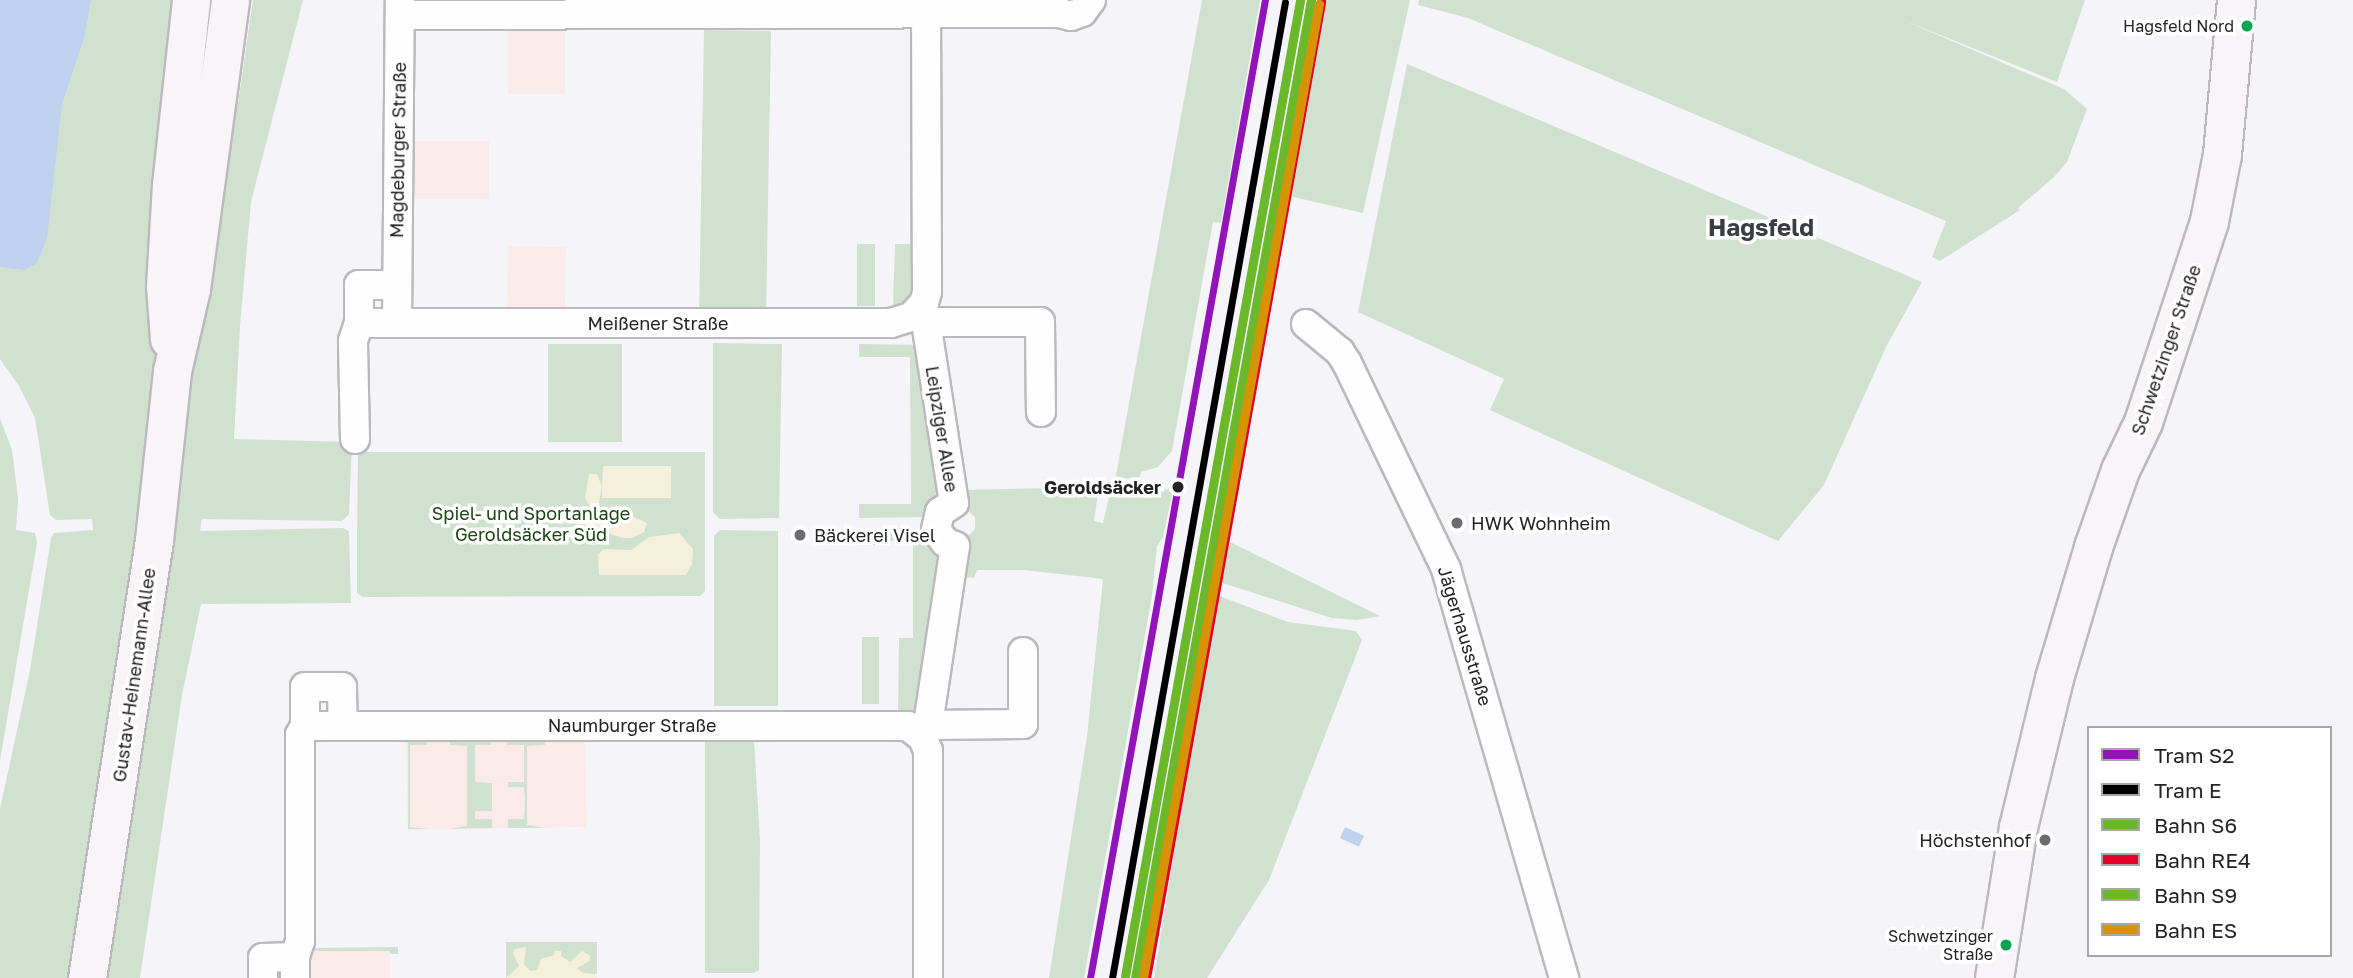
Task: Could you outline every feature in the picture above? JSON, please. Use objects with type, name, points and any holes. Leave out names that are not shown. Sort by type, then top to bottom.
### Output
[{"type":"main road","name":"Gustav-Heinemann-Allee","points":[[172,371],[165,286],[171,185],[191,0]]},
{"type":"main road","name":"Gustav-Heinemann-Allee","points":[[87,978],[154,540],[172,371],[191,289],[230,0]]},
{"type":"main road","name":"Schwetzinger Straße","points":[[1994,978],[2018,827],[2054,678],[2092,547],[2120,470],[2143,422],[2209,221],[2222,154],[2236,0]]},
{"type":"street","name":"Magdeburger Straße","points":[[397,285],[400,8],[806,7],[926,13],[1054,6],[1077,15],[1091,0]]},
{"type":"street","name":"Leipziger Allee","points":[[926,13],[927,292],[921,318],[954,503],[940,512],[936,530],[945,542],[955,546],[923,729],[928,751],[929,978]]},
{"type":"street","points":[[355,439],[353,341],[359,323],[359,285],[397,285],[397,323]]},
{"type":"street","name":"Meißener Straße","points":[[359,323],[891,323],[921,318],[1040,322],[1041,412]]},
{"type":"street","name":"Jägerhausstraße","points":[[1306,324],[1340,352],[1347,363],[1446,569],[1564,978]]},
{"type":"street","name":"Naumburger Straße","points":[[305,726],[887,724],[923,729],[1023,724],[1023,652]]},
{"type":"street","points":[[263,978],[263,958],[295,968],[299,941],[299,735],[305,726],[305,687],[342,687],[343,726]]},
{"type":"shaded area","points":[[508,31],[565,31],[565,94],[508,94]]},
{"type":"shaded area","points":[[407,141],[489,141],[489,199],[407,199]]},
{"type":"shaded area","points":[[508,246],[566,247],[565,309],[507,308]]},
{"type":"shaded area","points":[[585,734],[587,827],[408,830],[406,737]]},
{"type":"shaded area","points":[[311,951],[390,951],[390,978],[311,978]]},
{"type":"green space","points":[[0,0],[179,0],[153,415],[74,978],[0,978],[0,809],[30,670],[51,538],[54,533],[93,530],[92,519],[56,520],[50,515],[35,418],[19,386],[0,359]]},
{"type":"green space","points":[[253,0],[303,0],[251,202],[240,326],[234,439],[352,442],[349,514],[342,521],[202,519],[200,531],[343,528],[349,531],[351,603],[201,604],[182,695],[140,978],[100,978],[213,216],[225,141],[238,104]]},
{"type":"green space","points":[[1202,0],[1260,0],[1221,223],[1213,222],[1172,451],[1158,467],[1141,472],[1139,479],[1118,478],[1116,475]]},
{"type":"green space","points":[[1324,0],[1410,0],[1363,213],[1289,196]]},
{"type":"green space","points":[[1419,0],[2085,0],[2057,82],[1903,20],[2064,89],[2087,109],[2067,162],[2054,177],[2018,208],[2020,210],[1940,261],[1932,257],[1946,221],[1468,18],[1418,5]]},
{"type":"green space","points":[[704,30],[771,31],[766,310],[699,309]]},
{"type":"green space","points":[[910,47],[917,47],[917,137],[910,137]]},
{"type":"green space","points":[[1407,64],[1922,282],[1886,347],[1824,485],[1778,541],[1490,410],[1504,379],[1358,312]]},
{"type":"green space","points":[[910,151],[918,151],[918,292],[898,313],[893,306],[895,244],[910,244]]},
{"type":"green space","points":[[857,244],[875,244],[875,306],[857,306]]},
{"type":"green space","points":[[713,343],[782,344],[779,518],[720,519],[713,512]]},
{"type":"green space","points":[[548,344],[622,344],[622,442],[548,442]]},
{"type":"green space","points":[[859,344],[921,345],[946,494],[927,517],[859,518],[859,504],[911,504],[910,357],[859,357]]},
{"type":"green space","points":[[0,418],[12,450],[18,498],[16,530],[35,533],[37,543],[0,761]]},
{"type":"green space","name":"Spiel- und Sportanlage Geroldsäcker Süd","points":[[362,452],[705,452],[705,591],[700,596],[362,597],[357,593],[357,539],[358,455]]},
{"type":"green space","points":[[1099,487],[1094,521],[1103,523],[1111,489],[1114,487],[1122,487],[1122,493],[1158,494],[1159,489],[1173,490],[1163,537],[1157,546],[1152,596],[1084,978],[1049,978],[1087,736],[1103,579],[1024,570],[977,570],[974,578],[959,576],[965,539],[975,529],[975,517],[965,508],[962,490]]},
{"type":"green space","points":[[720,530],[778,531],[778,706],[714,706],[714,536]]},
{"type":"green space","points":[[860,531],[928,531],[950,551],[918,715],[898,715],[899,638],[913,638],[913,541],[877,541],[877,545],[859,546]]},
{"type":"green space","points":[[1230,542],[1380,616],[1357,620],[1332,618],[1216,581],[1219,563],[1225,564]]},
{"type":"green space","points":[[1214,594],[1288,622],[1356,631],[1362,640],[1269,880],[1207,978],[1154,978],[1216,613],[1211,609]]},
{"type":"green space","points":[[862,637],[879,637],[879,704],[862,704]]},
{"type":"green space","points":[[427,734],[427,745],[410,745],[410,827],[428,829],[408,829],[408,735]]},
{"type":"green space","points":[[450,734],[492,734],[491,745],[475,745],[475,782],[492,783],[492,811],[475,811],[475,819],[492,819],[492,828],[449,829],[467,826],[467,746],[450,745]]},
{"type":"green space","points":[[545,734],[545,745],[527,746],[527,825],[546,828],[508,828],[508,819],[524,819],[525,803],[524,787],[508,787],[508,782],[524,782],[524,745],[507,745],[508,737]]},
{"type":"green space","points":[[705,740],[754,740],[760,841],[759,970],[754,973],[705,973]]},
{"type":"green space","points":[[506,942],[597,942],[597,978],[506,978]]},
{"type":"green space","points":[[398,947],[398,954],[390,954],[390,951],[311,951],[311,968],[307,968],[307,948]]},
{"type":"sand","points":[[603,466],[671,466],[671,498],[602,498]]},
{"type":"sand","points":[[589,474],[597,474],[602,487],[599,503],[591,507],[585,498]]},
{"type":"sand","points":[[629,515],[647,523],[644,532],[632,538],[622,538],[583,524],[588,518]]},
{"type":"sand","points":[[679,533],[693,549],[692,564],[686,575],[599,575],[598,555],[603,549],[631,550],[649,537]]},
{"type":"sand","points":[[526,947],[524,964],[530,971],[537,970],[541,959],[554,955],[555,951],[561,951],[561,956],[570,962],[582,951],[590,956],[589,961],[577,968],[583,973],[597,974],[597,978],[506,978],[519,966],[513,953],[515,949]]},
{"type":"water","points":[[0,0],[91,0],[84,38],[62,104],[47,238],[37,263],[24,270],[0,267]]},
{"type":"water","points":[[1345,827],[1364,836],[1359,847],[1340,838]]},
{"type":"tram line","name":"S2","points":[[1090,978],[1265,0]]},
{"type":"tram line","name":"E","points":[[1112,978],[1285,2]]},
{"type":"rail line","name":"S9","points":[[1125,976],[1300,0]]},
{"type":"rail line","name":"S6","points":[[1135,978],[1311,0]]},
{"type":"rail line","name":"RE4","points":[[1146,978],[1321,2]]},
{"type":"rail line","name":"ES","points":[[1143,978],[1319,4]]},
{"type":"place","name":"Hagsfeld Nord","points":[[2247,26]]},
{"type":"place","name":"Geroldsäcker","points":[[1178,487]]},
{"type":"place","name":"HWK Wohnheim","points":[[1457,523]]},
{"type":"place","name":"Bäckerei Visel","points":[[800,535]]},
{"type":"place","name":"Höchstenhof","points":[[2045,840]]},
{"type":"place","name":"Schwetzinger Straße","points":[[2006,945]]},
{"type":"district","name":"Hagsfeld","points":[[1761,227]]}]
